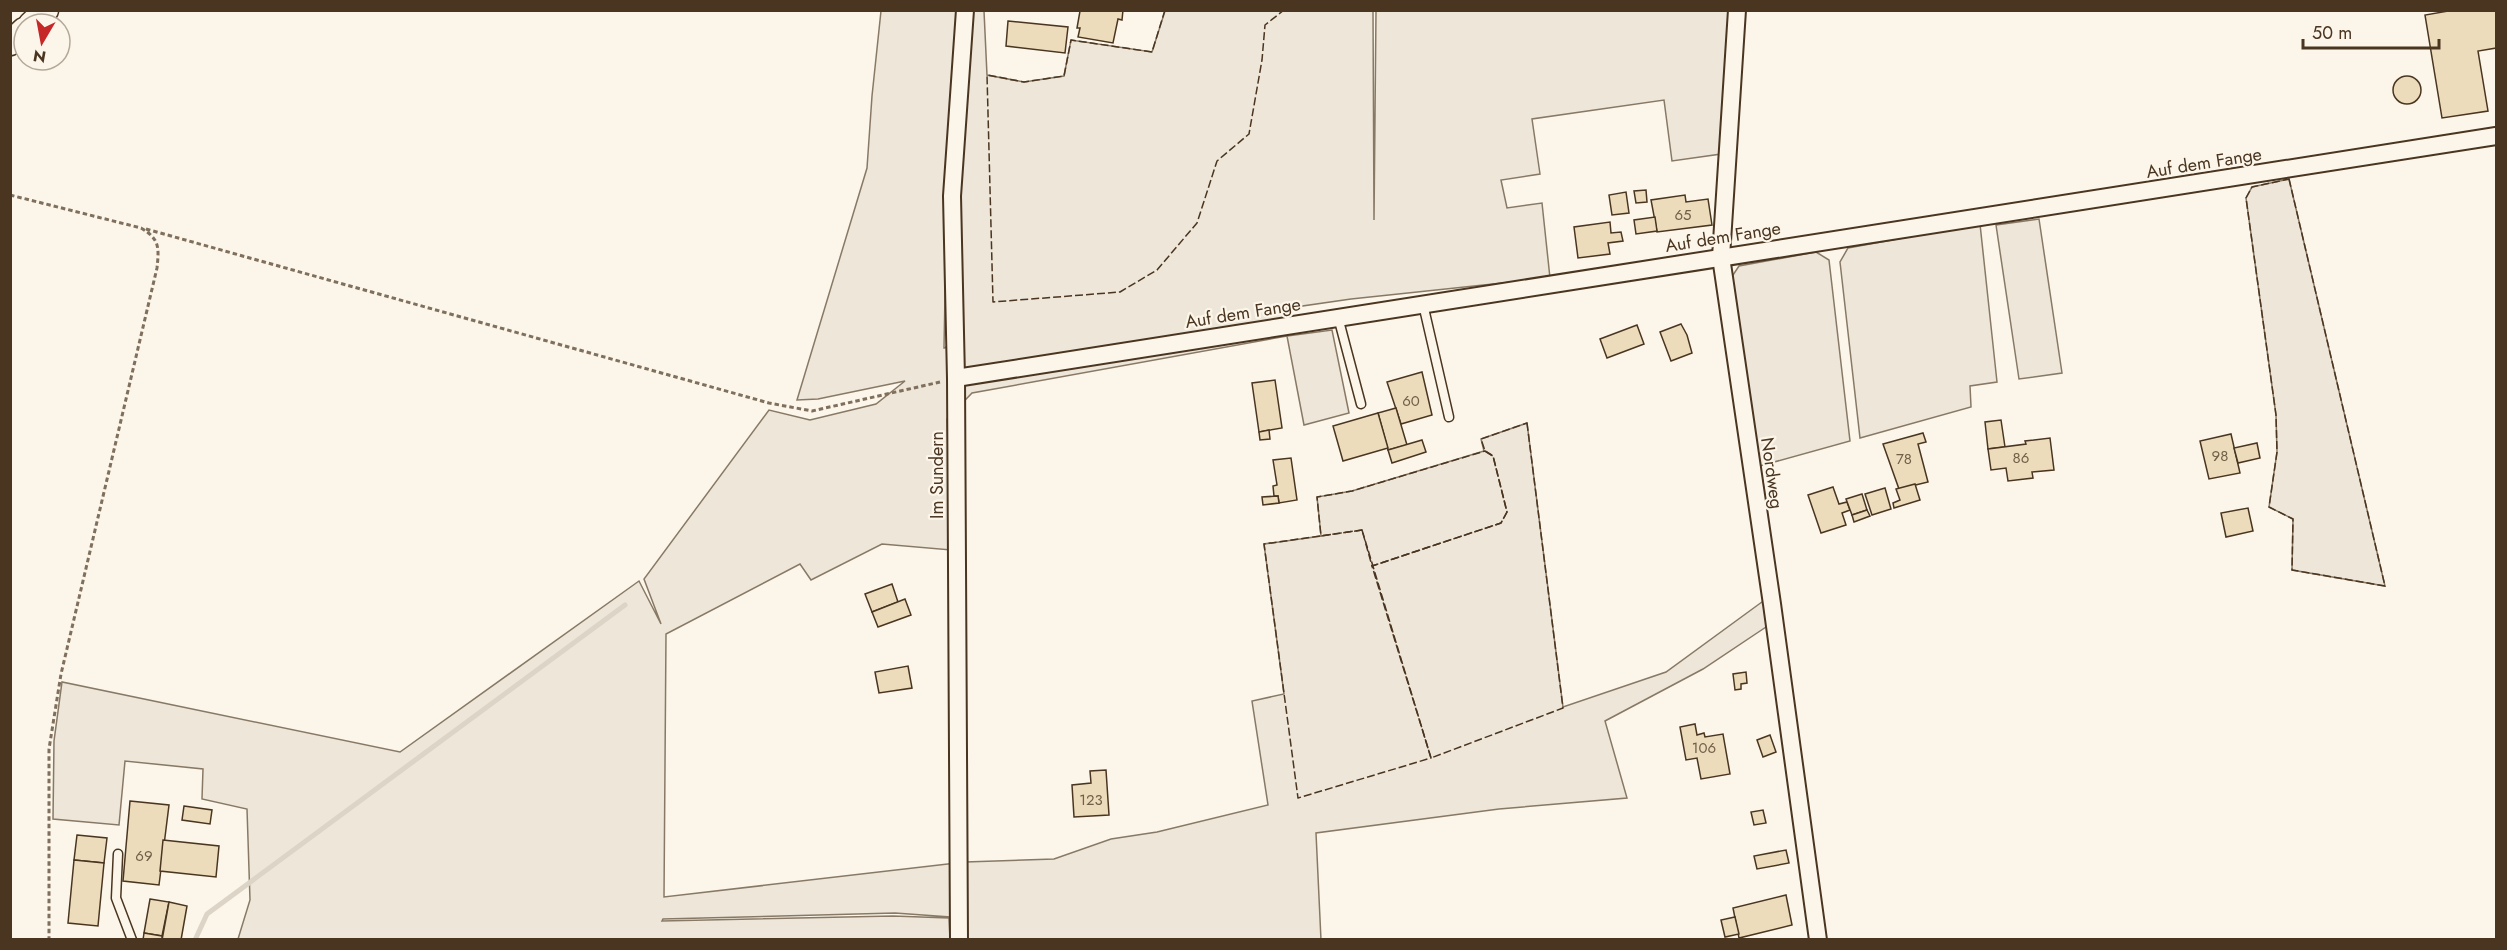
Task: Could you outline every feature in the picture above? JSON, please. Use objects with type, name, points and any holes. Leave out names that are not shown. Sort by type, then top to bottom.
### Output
[{"type":"street","name":"Im Sundern","points":[[959,939],[956,378],[952,196],[965,10]]},
{"type":"street","name":"Nordweg","points":[[1737,10],[1721,257],[1818,939]]},
{"type":"street","name":"Auf dem Fange","points":[[956,378],[2496,136]]},
{"type":"lane","points":[[1423,304],[1449,417]]},
{"type":"lane","points":[[1338,317],[1361,404]]},
{"type":"lane","points":[[118,854],[116,898],[132,939]]},
{"type":"path","points":[[10,195],[141,228],[769,403],[812,411],[956,378]]},
{"type":"path","points":[[49,939],[49,749],[62,674],[157,268],[159,247],[151,233],[141,228]]},
{"type":"shaded area","points":[[881,11],[984,11],[987,75],[1024,82],[1064,76],[1071,40],[1152,52],[1165,11],[1373,11],[1374,220],[1376,11],[1729,11],[1721,154],[1672,161],[1664,100],[1532,119],[1540,174],[1501,180],[1507,208],[1542,203],[1550,278],[1351,299],[1282,309],[1288,336],[1332,330],[1349,413],[1304,425],[1287,336],[972,393],[947,419],[951,550],[882,544],[811,580],[800,564],[666,634],[664,897],[965,862],[1054,859],[1111,839],[1157,832],[1268,805],[1252,701],[1284,694],[1264,544],[1321,536],[1317,497],[1352,491],[1484,451],[1481,439],[1527,423],[1563,707],[1666,672],[1766,599],[1769,625],[1703,669],[1605,721],[1627,798],[1499,809],[1316,833],[1321,940],[964,939],[964,918],[895,913],[663,919],[662,921],[893,916],[949,918],[950,939],[238,939],[250,900],[247,809],[202,799],[203,769],[125,761],[119,825],[53,819],[54,741],[62,682],[400,752],[639,581],[661,624],[644,579],[769,410],[810,420],[876,404],[905,381],[818,399],[797,400],[867,168]],"holes":[[[947,189],[960,331],[944,348]]]},
{"type":"shaded area","points":[[2289,179],[2385,586],[2292,570],[2293,519],[2269,507],[2277,452],[2276,415],[2246,198],[2252,187]]},
{"type":"shaded area","points":[[2039,219],[2062,373],[2019,379],[1996,225]]},
{"type":"shaded area","points":[[1980,224],[1997,382],[1970,386],[1971,407],[1860,438],[1840,262],[1848,248]]},
{"type":"shaded area","points":[[1816,252],[1829,260],[1850,441],[1756,467],[1731,278],[1739,266]]},
{"type":"building","points":[[1123,10],[1122,20],[1118,19],[1113,43],[1078,37],[1080,11]]},
{"type":"building","points":[[2454,10],[2496,10],[2496,48],[2478,51],[2488,111],[2442,118],[2425,15]]},
{"type":"building","points":[[1008,21],[1068,27],[1065,53],[1006,46]]},
{"type":"building","points":[[2407,76],[2417,80],[2421,90],[2417,100],[2407,104],[2397,100],[2393,90],[2397,80]]},
{"type":"building","points":[[1646,190],[1647,202],[1636,203],[1634,191]]},
{"type":"building","points":[[1626,192],[1629,213],[1612,215],[1609,195]]},
{"type":"building","points":[[1685,195],[1686,202],[1708,199],[1712,225],[1657,232],[1651,200]]},
{"type":"building","points":[[1655,217],[1657,231],[1636,234],[1634,220]]},
{"type":"building","points":[[1610,222],[1611,233],[1621,232],[1623,241],[1608,243],[1610,254],[1578,258],[1574,227]]},
{"type":"building","points":[[1681,324],[1692,353],[1671,361],[1660,332]]},
{"type":"building","points":[[1637,325],[1644,344],[1607,358],[1600,339]]},
{"type":"building","points":[[1422,372],[1432,415],[1401,424],[1387,382]]},
{"type":"building","points":[[1275,380],[1282,428],[1259,432],[1252,383]]},
{"type":"building","points":[[1396,408],[1407,445],[1388,450],[1378,413]]},
{"type":"building","points":[[1378,413],[1388,448],[1343,461],[1333,426]]},
{"type":"building","points":[[2001,420],[2005,447],[1988,449],[1985,422]]},
{"type":"building","points":[[1269,430],[1270,439],[1260,440],[1259,432]]},
{"type":"building","points":[[1923,433],[1926,442],[1918,444],[1928,482],[1899,489],[1883,444]]},
{"type":"building","points":[[2231,434],[2240,473],[2209,479],[2200,441]]},
{"type":"building","points":[[2050,438],[2054,470],[2032,472],[2033,478],[2008,481],[2006,468],[1991,470],[1988,449]]},
{"type":"building","points":[[1422,440],[1426,452],[1392,463],[1388,450]]},
{"type":"building","points":[[2257,443],[2260,458],[2238,463],[2234,448]]},
{"type":"building","points":[[1291,458],[1297,500],[1279,503],[1278,496],[1274,496],[1273,486],[1277,485],[1273,460]]},
{"type":"building","points":[[1915,484],[1920,500],[1894,508],[1893,503],[1900,500],[1896,489]]},
{"type":"building","points":[[1833,487],[1839,504],[1847,502],[1850,510],[1842,513],[1846,525],[1821,533],[1808,495]]},
{"type":"building","points":[[1885,488],[1891,509],[1872,515],[1865,494]]},
{"type":"building","points":[[1862,494],[1867,510],[1852,515],[1846,499]]},
{"type":"building","points":[[1278,496],[1279,503],[1263,505],[1262,497]]},
{"type":"building","points":[[2248,508],[2253,531],[2226,537],[2221,513]]},
{"type":"building","points":[[1867,510],[1870,516],[1854,522],[1852,515]]},
{"type":"building","points":[[892,584],[898,602],[872,612],[865,594]]},
{"type":"building","points":[[905,599],[911,615],[878,627],[872,612]]},
{"type":"building","points":[[908,666],[912,688],[879,693],[875,672]]},
{"type":"building","points":[[1746,672],[1747,683],[1741,684],[1741,689],[1735,690],[1733,674]]},
{"type":"building","points":[[1695,724],[1697,735],[1704,733],[1705,737],[1723,734],[1730,774],[1701,779],[1697,758],[1686,760],[1680,727]]},
{"type":"building","points":[[1770,735],[1776,752],[1763,757],[1757,740]]},
{"type":"building","points":[[1106,770],[1109,815],[1074,817],[1072,785],[1091,783],[1090,771]]},
{"type":"building","points":[[130,801],[169,805],[159,885],[123,881]]},
{"type":"building","points":[[184,806],[212,810],[210,824],[182,820]]},
{"type":"building","points":[[1763,810],[1766,823],[1754,825],[1751,812]]},
{"type":"building","points":[[77,835],[107,838],[104,863],[74,860]]},
{"type":"building","points":[[163,840],[219,846],[216,877],[160,871]]},
{"type":"building","points":[[1786,850],[1789,863],[1757,869],[1754,856]]},
{"type":"building","points":[[74,860],[104,863],[98,926],[68,923]]},
{"type":"building","points":[[1786,895],[1792,925],[1739,938],[1733,908]]},
{"type":"building","points":[[150,899],[169,902],[162,936],[144,933]]},
{"type":"building","points":[[169,902],[187,906],[181,940],[162,940]]},
{"type":"building","points":[[1735,917],[1739,934],[1725,937],[1721,920]]},
{"type":"building","points":[[144,933],[162,936],[162,940],[143,940]]},
{"type":"waterway","points":[[195,940],[207,914],[625,605]]},
{"type":"fence","points":[[1165,10],[1152,52],[1071,40],[1064,76],[1024,82],[987,75],[993,302],[1120,292],[1157,270],[1197,223],[1217,161],[1249,134],[1262,60],[1265,25],[1284,10]]},
{"type":"fence","points":[[2289,179],[2385,586],[2292,570],[2293,519],[2269,507],[2277,452],[2276,415],[2246,198],[2252,187],[2289,179]]},
{"type":"fence","points":[[1527,423],[1563,708],[1431,758],[1372,566],[1501,523],[1507,512],[1493,456],[1485,451],[1481,439],[1527,423]]},
{"type":"fence","points":[[1485,451],[1493,456],[1507,512],[1501,523],[1372,566],[1362,530],[1321,536],[1317,497],[1352,491],[1485,451]]},
{"type":"fence","points":[[1362,530],[1431,758],[1298,798],[1264,544],[1362,530]]}]
